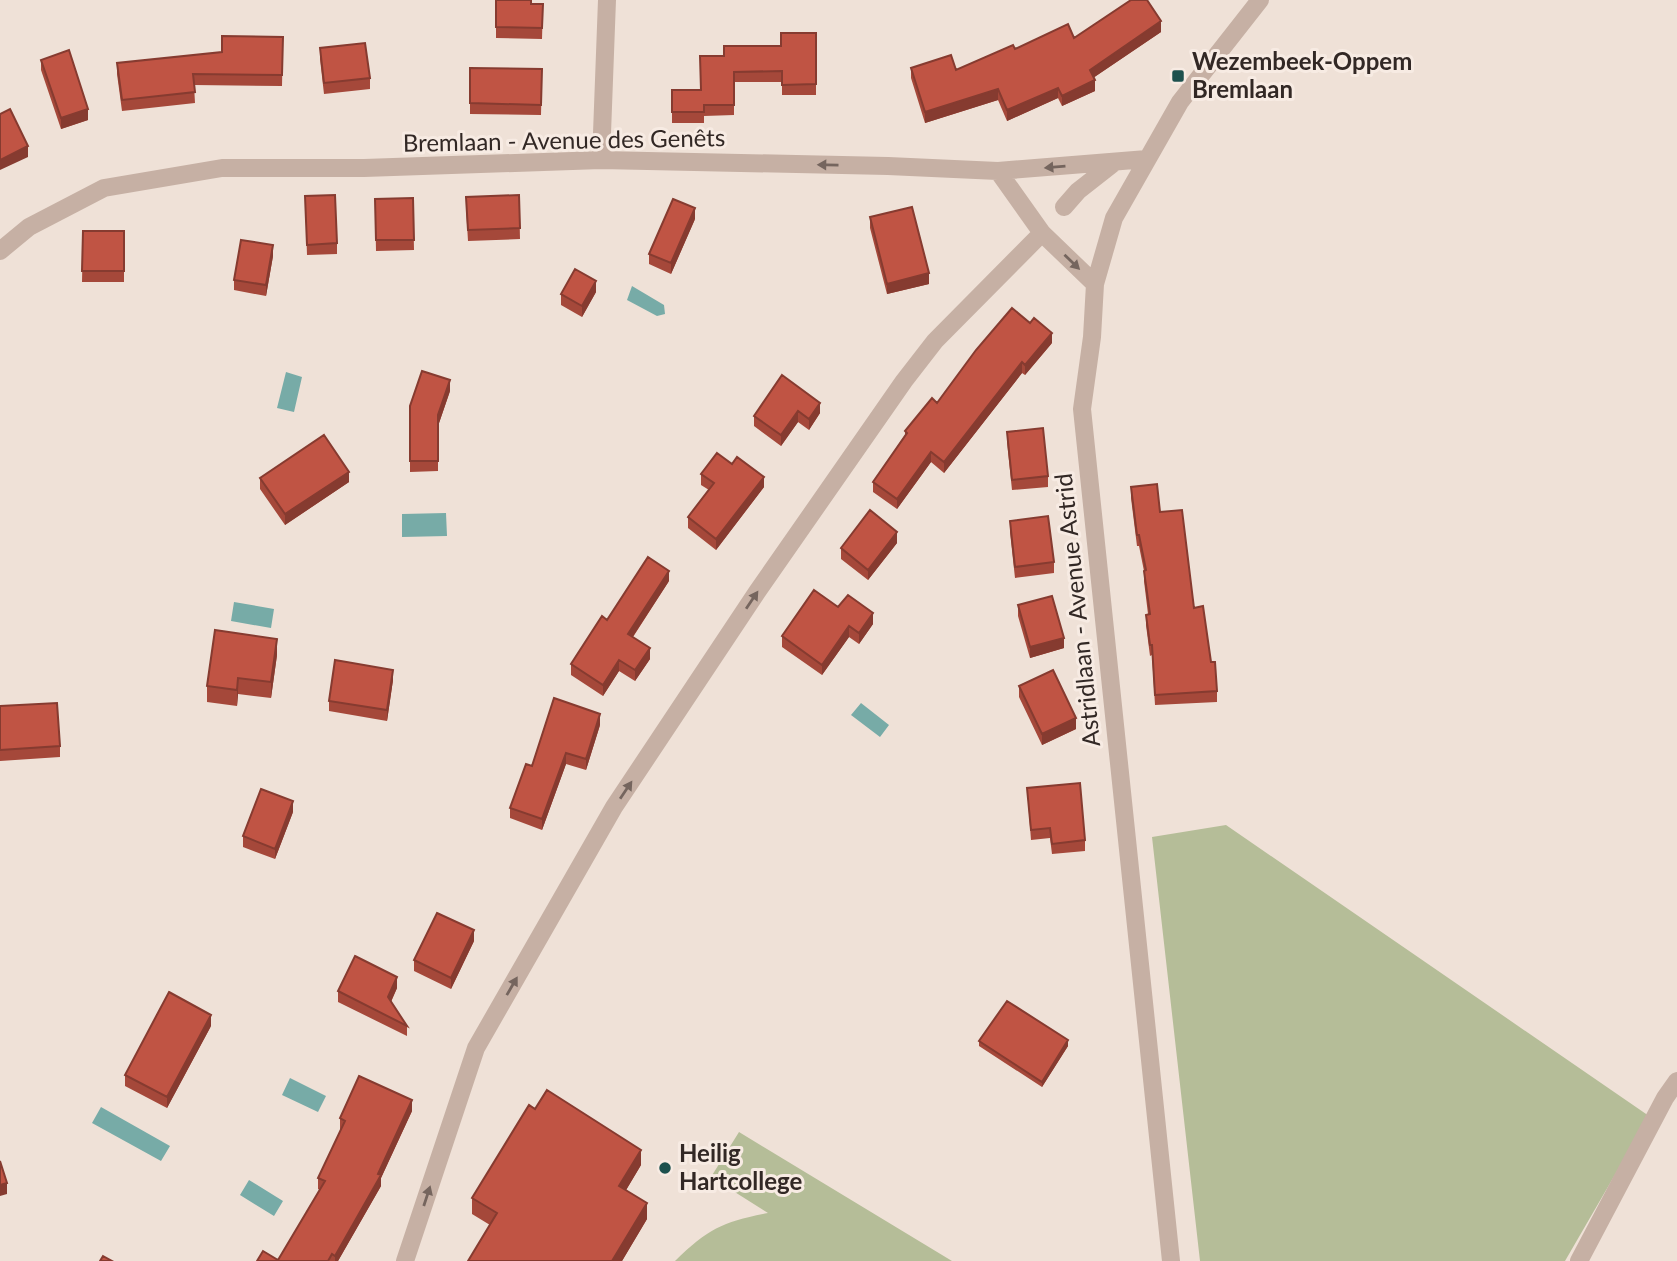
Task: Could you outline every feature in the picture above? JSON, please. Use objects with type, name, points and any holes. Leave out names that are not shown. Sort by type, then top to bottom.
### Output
[{"type":"street","points":[[601,160],[607,0]]},
{"type":"street","name":"Astridlaan - Avenue Astrid","points":[[1171,1261],[1082,409],[1095,284],[1114,218],[1180,102],[1260,0]]},
{"type":"street","name":"Bremlaan - Avenue des Genêts","points":[[0,251],[29,227],[104,188],[222,168],[364,168],[601,160],[998,171],[1147,159]]},
{"type":"street","points":[[1064,206],[1078,191],[1115,162]]},
{"type":"street","points":[[998,171],[1042,233],[1095,284]]},
{"type":"street","points":[[405,1261],[476,1048],[614,807],[757,592],[934,341],[1042,233]]},
{"type":"street","points":[[1579,1261],[1665,1098],[1677,1081]]},
{"type":"green space","points":[[1226,825],[1649,1116],[1565,1261],[1200,1261],[1152,837]]},
{"type":"green space","points":[[739,1132],[952,1261],[675,1261],[717,1228],[768,1213],[711,1177]]},
{"type":"water","points":[[632,286],[664,305],[665,314],[657,316],[627,300]]},
{"type":"water","points":[[286,372],[302,377],[294,412],[277,408]]},
{"type":"water","points":[[446,513],[447,536],[402,537],[402,514]]},
{"type":"water","points":[[234,602],[274,609],[271,628],[231,621]]},
{"type":"water","points":[[861,703],[889,725],[880,737],[851,715]]},
{"type":"water","points":[[290,1078],[326,1096],[318,1112],[282,1095]]},
{"type":"water","points":[[101,1107],[170,1146],[161,1161],[92,1123]]},
{"type":"water","points":[[249,1180],[283,1201],[274,1216],[240,1195]]},
{"type":"building","points":[[496,0],[531,0],[531,4],[543,4],[542,28],[496,27]]},
{"type":"building","points":[[1131,0],[1147,0],[1161,21],[1090,70],[1095,80],[1062,96],[1058,88],[1007,110],[998,89],[925,112],[911,68],[951,55],[956,70],[1013,45],[1015,49],[1068,24],[1074,38]]},
{"type":"building","points":[[781,33],[816,33],[816,84],[782,85],[782,71],[734,72],[734,105],[704,105],[704,112],[672,112],[672,90],[701,90],[700,56],[724,56],[724,46],[781,46]]},
{"type":"building","points":[[222,36],[283,37],[282,75],[193,74],[195,92],[122,100],[117,63],[222,52]]},
{"type":"building","points":[[365,43],[370,78],[324,83],[320,48]]},
{"type":"building","points":[[69,50],[88,109],[61,118],[41,60]]},
{"type":"building","points":[[470,68],[542,69],[541,105],[470,103]]},
{"type":"building","points":[[10,109],[28,146],[0,160],[0,114]]},
{"type":"building","points":[[335,195],[337,243],[307,245],[305,196]]},
{"type":"building","points":[[519,195],[520,228],[468,230],[466,197]]},
{"type":"building","points":[[413,198],[414,240],[376,240],[375,199]]},
{"type":"building","points":[[673,199],[695,208],[671,263],[649,254]]},
{"type":"building","points":[[912,207],[929,273],[887,284],[870,217]]},
{"type":"building","points":[[83,231],[124,231],[124,271],[82,271]]},
{"type":"building","points":[[241,240],[273,245],[266,285],[234,280]]},
{"type":"building","points":[[575,269],[596,281],[582,306],[561,294]]},
{"type":"building","points":[[1012,308],[1030,323],[1034,318],[1052,333],[1025,365],[1022,362],[944,462],[931,452],[897,499],[873,482],[907,433],[905,431],[932,398],[937,403],[976,350]]},
{"type":"building","points":[[422,371],[450,380],[438,415],[438,461],[410,461],[410,406]]},
{"type":"building","points":[[782,375],[820,403],[809,419],[798,411],[781,435],[754,416]]},
{"type":"building","points":[[1043,428],[1048,476],[1012,480],[1007,432]]},
{"type":"building","points":[[324,435],[349,472],[285,514],[260,478]]},
{"type":"building","points":[[717,453],[732,464],[737,457],[764,477],[716,539],[688,517],[714,483],[701,474]]},
{"type":"building","points":[[1157,484],[1160,512],[1182,510],[1194,608],[1203,606],[1211,662],[1215,662],[1217,691],[1155,695],[1152,645],[1146,615],[1150,614],[1146,570],[1137,535],[1131,487]]},
{"type":"building","points":[[870,510],[897,532],[868,570],[841,548]]},
{"type":"building","points":[[1048,516],[1054,562],[1015,567],[1010,521]]},
{"type":"building","points":[[648,557],[669,571],[628,634],[650,648],[635,670],[619,660],[603,685],[571,664],[602,616],[607,620]]},
{"type":"building","points":[[814,590],[838,607],[848,595],[873,613],[859,633],[849,626],[822,665],[782,636]]},
{"type":"building","points":[[1052,596],[1064,638],[1030,647],[1018,605]]},
{"type":"building","points":[[215,630],[277,639],[271,682],[238,678],[237,690],[207,686]]},
{"type":"building","points":[[335,660],[393,670],[387,710],[329,701]]},
{"type":"building","points":[[1053,670],[1076,718],[1042,734],[1019,686]]},
{"type":"building","points":[[554,698],[600,714],[586,759],[566,753],[542,819],[510,808],[526,764],[532,766]]},
{"type":"building","points":[[57,703],[60,746],[0,750],[0,706]]},
{"type":"building","points":[[1080,783],[1085,840],[1052,844],[1050,828],[1031,830],[1027,788]]},
{"type":"building","points":[[261,789],[293,801],[275,849],[243,836]]},
{"type":"building","points":[[437,913],[474,930],[451,978],[414,960]]},
{"type":"building","points":[[355,956],[397,977],[388,997],[407,1026],[338,991]]},
{"type":"building","points":[[169,992],[211,1015],[167,1097],[125,1075]]},
{"type":"building","points":[[1007,1001],[1068,1040],[1042,1082],[979,1041]]},
{"type":"building","points":[[359,1076],[412,1100],[378,1174],[381,1175],[335,1256],[332,1254],[328,1261],[257,1261],[263,1251],[278,1260],[325,1181],[318,1178],[345,1121],[340,1118]]},
{"type":"building","points":[[547,1090],[641,1150],[619,1186],[647,1203],[612,1261],[468,1261],[497,1213],[472,1198],[529,1105],[535,1109]]},
{"type":"building","points":[[0,1161],[7,1183],[0,1185]]},
{"type":"place","name":"Wezembeek-Oppem Bremlaan","points":[[1178,76]]},
{"type":"place","name":"Heilig Hartcollege","points":[[665,1168]]}]
